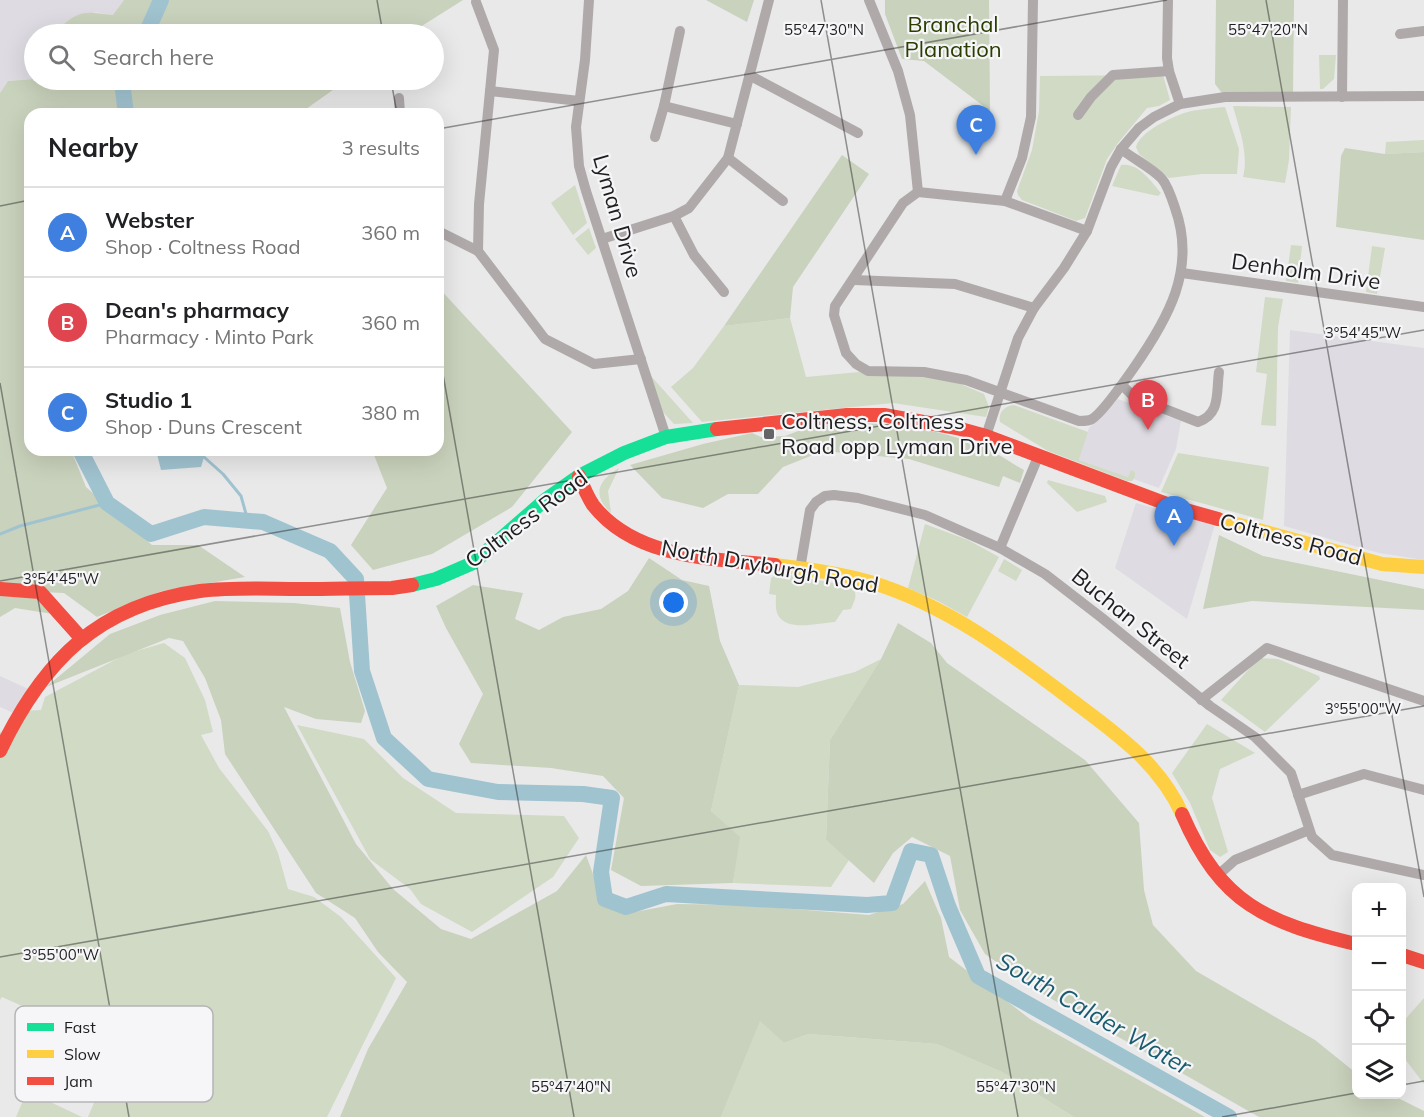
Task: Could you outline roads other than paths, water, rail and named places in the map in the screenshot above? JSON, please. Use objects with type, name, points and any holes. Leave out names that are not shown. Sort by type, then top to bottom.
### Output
[{"type":"street","name":"Lyman Drive","points":[[589,0],[585,60],[576,128],[579,166],[666,437]]},
{"type":"street","points":[[602,239],[674,216],[689,208],[728,158],[770,0]]},
{"type":"street","points":[[869,0],[898,71],[910,115],[918,192]]},
{"type":"street","points":[[1005,201],[1022,158],[1031,117],[1033,0]]},
{"type":"street","points":[[1168,0],[1169,71],[1180,104]]},
{"type":"street","points":[[1342,97],[1343,0]]},
{"type":"street","points":[[476,2],[494,51],[479,204],[478,251]]},
{"type":"street","points":[[655,137],[680,31]]},
{"type":"street","points":[[1400,34],[1424,31]]},
{"type":"street","points":[[1078,116],[1091,97],[1113,75],[1169,71]]},
{"type":"street","points":[[749,75],[858,133]]},
{"type":"street","points":[[490,91],[579,101]]},
{"type":"street","points":[[986,436],[1018,338],[1034,308],[1064,268],[1087,231],[1120,149],[1139,128],[1154,117],[1180,104],[1225,97],[1424,96]]},
{"type":"street","points":[[399,98],[400,108]]},
{"type":"street","points":[[664,106],[737,124]]},
{"type":"street","points":[[1087,231],[1005,201],[918,192],[903,203],[835,306],[834,315],[846,353],[856,364],[868,371],[924,372],[966,380],[999,394],[1079,421],[1092,419],[1122,385],[1168,316],[1182,273],[1184,250],[1181,225],[1172,197],[1162,179],[1120,149]]},
{"type":"street","points":[[728,158],[783,201]]},
{"type":"street","points":[[674,216],[694,255],[724,292]]},
{"type":"street","points":[[444,234],[478,251],[545,339],[594,364],[641,359]]},
{"type":"street","name":"Denholm Drive","points":[[1182,273],[1424,307]]},
{"type":"street","points":[[854,280],[955,284],[1034,308]]},
{"type":"street","points":[[1122,385],[1134,397],[1198,422],[1207,419],[1214,411],[1219,372]]},
{"type":"street","name":"Coltness Road","points":[[0,751],[20,711],[38,684],[82,639],[109,619],[145,603],[187,593],[230,588],[392,588],[436,579],[474,562],[545,500],[579,476],[624,453],[666,437],[745,426],[847,416],[884,415],[957,428],[986,436],[1175,507],[1361,559],[1382,564],[1424,567]]},
{"type":"street","points":[[1000,548],[1038,457]]},
{"type":"street","name":"North Dryburgh Road","points":[[579,476],[588,497],[606,518],[635,537],[655,546],[677,554],[836,574],[891,588],[933,607],[992,640],[1123,738],[1143,757],[1173,796],[1199,850],[1217,876],[1234,893],[1267,916],[1300,930],[1352,943]]},
{"type":"street","name":"Buchan Street","points":[[800,569],[810,510],[825,496],[834,495],[858,498],[925,515],[1000,548],[1045,574],[1201,700],[1255,737],[1291,773],[1312,837],[1332,855],[1424,875]]},
{"type":"street","points":[[0,589],[40,592],[82,639]]},
{"type":"street","points":[[1201,700],[1267,648],[1424,701]]},
{"type":"street","points":[[1298,795],[1364,774],[1424,790]]},
{"type":"street","points":[[1217,876],[1234,860],[1309,830]]},
{"type":"street","points":[[1406,957],[1424,962]]},
{"type":"water","points":[[158,456],[204,456],[201,467],[161,470]]},
{"type":"waterway","name":"South Calder Water","points":[[150,24],[161,0]]},
{"type":"waterway","name":"South Calder Water","points":[[123,90],[125,108]]},
{"type":"waterway","name":"South Calder Water","points":[[83,456],[107,503],[151,534],[204,517],[263,522],[330,551],[356,579],[362,671],[384,738],[428,779],[498,792],[583,794],[612,798],[601,872],[605,899],[626,907],[666,894],[867,905],[892,903],[911,851],[931,855],[948,906],[978,976],[1229,1117]]},
{"type":"waterway","points":[[204,457],[223,474],[241,496],[248,521]]},
{"type":"waterway","points":[[0,534],[20,526],[107,503]]},
{"type":"place","name":"Studio 1","points":[[976,155]]},
{"type":"place","name":"Dean's pharmacy","points":[[1148,430]]},
{"type":"place","name":"Coltness, Coltness Road opp Lyman Drive","points":[[769,434]]},
{"type":"place","name":"Webster","points":[[1174,546]]},
{"type":"park label","name":"Branchal Planation","points":[[953,36]]}]
